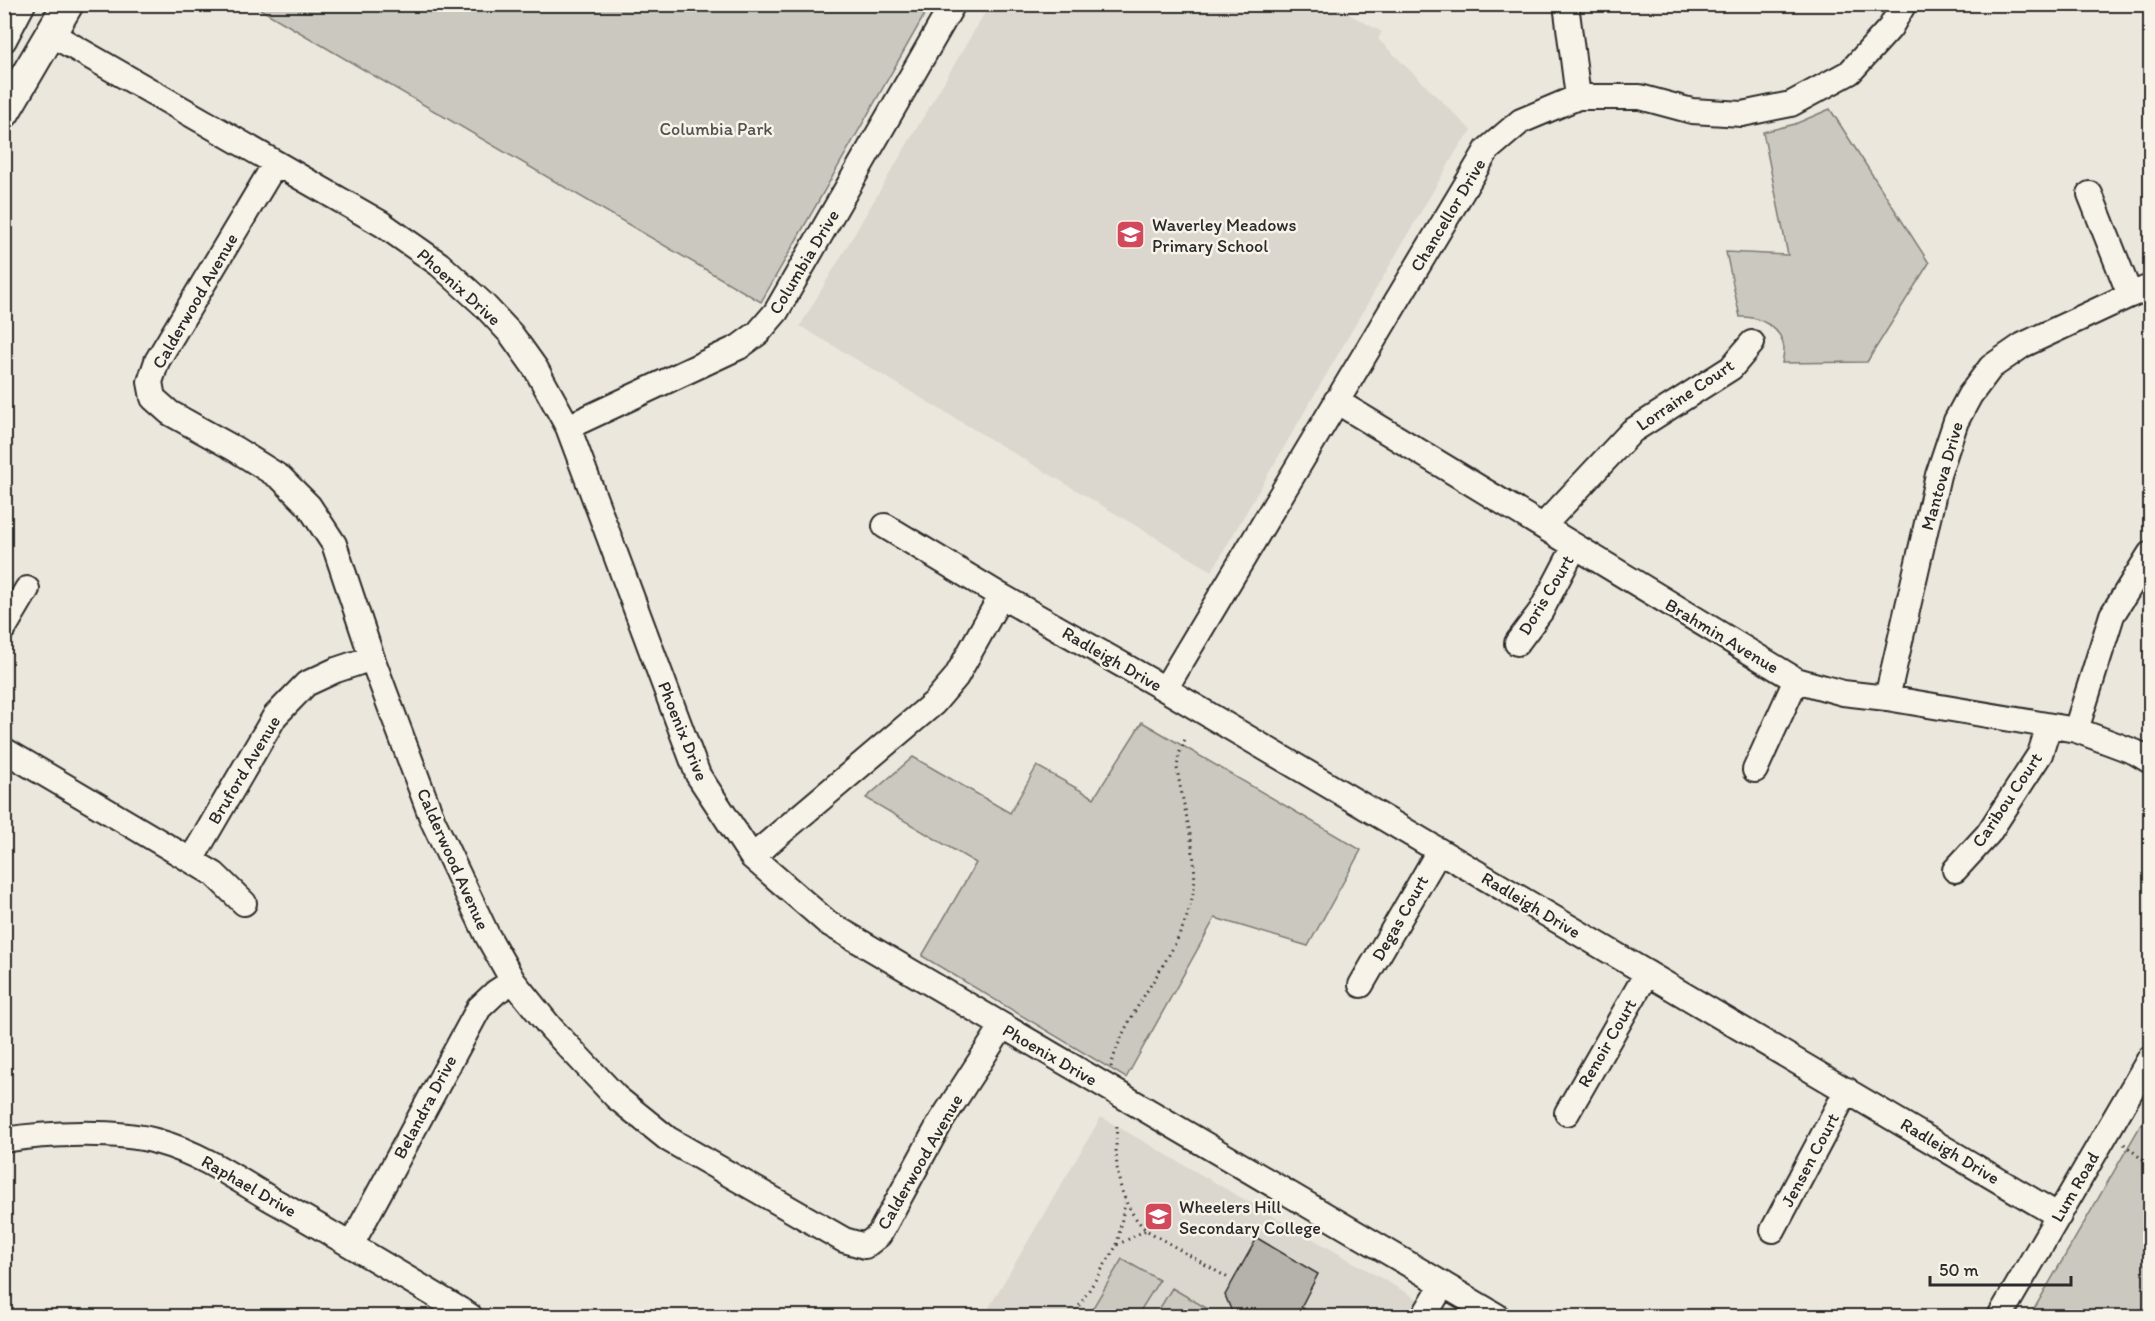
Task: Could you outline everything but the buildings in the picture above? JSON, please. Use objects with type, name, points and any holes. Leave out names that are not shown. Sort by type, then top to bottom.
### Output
[{"type":"main road","points":[[4,113],[69,4]]},
{"type":"street","points":[[4,40],[23,4]]},
{"type":"street","name":"Columbia Drive","points":[[568,427],[739,347],[758,333],[776,312],[953,4]]},
{"type":"street","points":[[1566,4],[1578,97]]},
{"type":"street","name":"Chancellor Drive","points":[[1165,689],[1487,150],[1521,120],[1578,97],[1640,97],[1692,111],[1742,114],[1791,104],[1850,72],[1890,28],[1904,4]]},
{"type":"street","name":"Phoenix Drive","points":[[51,34],[382,224],[439,264],[483,304],[510,334],[536,369],[568,427],[698,775],[752,857],[828,923],[1497,1317]]},
{"type":"street","name":"Calderwood Avenue","points":[[275,164],[157,361],[150,382],[153,398],[170,413],[281,478],[309,506],[334,544],[372,658],[433,821],[487,935],[513,981],[551,1028],[616,1097],[668,1139],[844,1240],[865,1246],[879,1235],[940,1123],[1002,1027]]},
{"type":"street","points":[[2090,194],[2140,291]]},
{"type":"street","name":"Mantova Drive","points":[[1887,698],[1946,448],[1970,395],[1991,367],[2023,345],[2140,291]]},
{"type":"street","name":"Lorraine Court","points":[[1543,526],[1632,431],[1731,368],[1752,343]]},
{"type":"street","name":"Brahmin Avenue","points":[[1336,402],[1796,680],[1843,693],[1887,698],[2076,730],[2135,752],[2151,761]]},
{"type":"street","name":"Radleigh Drive","points":[[885,526],[2059,1216]]},
{"type":"street","name":"Doris Court","points":[[1517,643],[1541,611],[1575,546]]},
{"type":"street","points":[[2076,730],[2112,615],[2151,554]]},
{"type":"street","points":[[4,628],[27,589]]},
{"type":"street","points":[[752,857],[934,703],[956,676],[1001,596]]},
{"type":"street","name":"Bruford Avenue","points":[[190,860],[275,716],[306,684],[336,670],[372,658]]},
{"type":"street","points":[[1755,770],[1796,680]]},
{"type":"street","name":"Caribou Court","points":[[1955,870],[1988,834],[2034,764],[2040,754],[2049,726]]},
{"type":"street","points":[[4,750],[214,874],[244,903]]},
{"type":"street","name":"Degas Court","points":[[1362,985],[1439,851]]},
{"type":"street","name":"Renoir Court","points":[[1568,1113],[1647,974]]},
{"type":"street","name":"Belandra Drive","points":[[351,1245],[479,1008],[496,992],[513,981]]},
{"type":"street","name":"Lum Road","points":[[2001,1317],[2151,1058]]},
{"type":"street","name":"Jensen Court","points":[[1773,1230],[1847,1090]]},
{"type":"street","name":"Raphael Drive","points":[[6,1135],[124,1136],[158,1141],[194,1155],[351,1245],[431,1307],[470,1317]]},
{"type":"street","points":[[1424,1317],[1443,1284]]},
{"type":"path","points":[[1106,1088],[1115,1052],[1166,960],[1185,920],[1193,893],[1193,855],[1177,768],[1179,754],[1186,737]]},
{"type":"path","points":[[1117,1126],[1115,1150],[1118,1179],[1125,1203],[1136,1220],[1146,1230],[1228,1278]]},
{"type":"path","points":[[2108,1131],[2151,1166]]},
{"type":"path","points":[[1073,1317],[1117,1245],[1125,1203]]},
{"type":"path","points":[[1117,1245],[1146,1230]]},
{"type":"shaded area","name":"Waverley Meadows Primary School","points":[[990,4],[1332,5],[1382,32],[1378,39],[1472,131],[1461,143],[1212,571],[800,326]]},
{"type":"shaded area","name":"Wheelers Hill Secondary College","points":[[1101,1117],[1447,1316],[984,1316]]},
{"type":"green space","name":"Columbia Park","points":[[930,4],[761,302],[253,5]]},
{"type":"green space","points":[[1830,109],[1929,263],[1867,362],[1782,363],[1784,348],[1779,334],[1768,324],[1754,318],[1740,317],[1726,252],[1788,255],[1763,132],[1795,124]]},
{"type":"green space","points":[[1142,722],[1361,850],[1308,946],[1215,918],[1126,1078],[922,956],[976,863],[866,798],[913,757],[1010,813],[1037,766],[1094,798]]},
{"type":"green space","points":[[2146,1116],[2150,1119],[2150,1316],[2030,1316]]},
{"type":"green space","points":[[1122,1259],[1159,1280],[1157,1284],[1137,1316],[1088,1316]]},
{"type":"green space","points":[[1172,1288],[1208,1309],[1204,1316],[1155,1316]]},
{"type":"place","name":"Waverley Meadows Primary School","points":[[1131,235]]},
{"type":"place","name":"Wheelers Hill Secondary College","points":[[1158,1217]]}]
